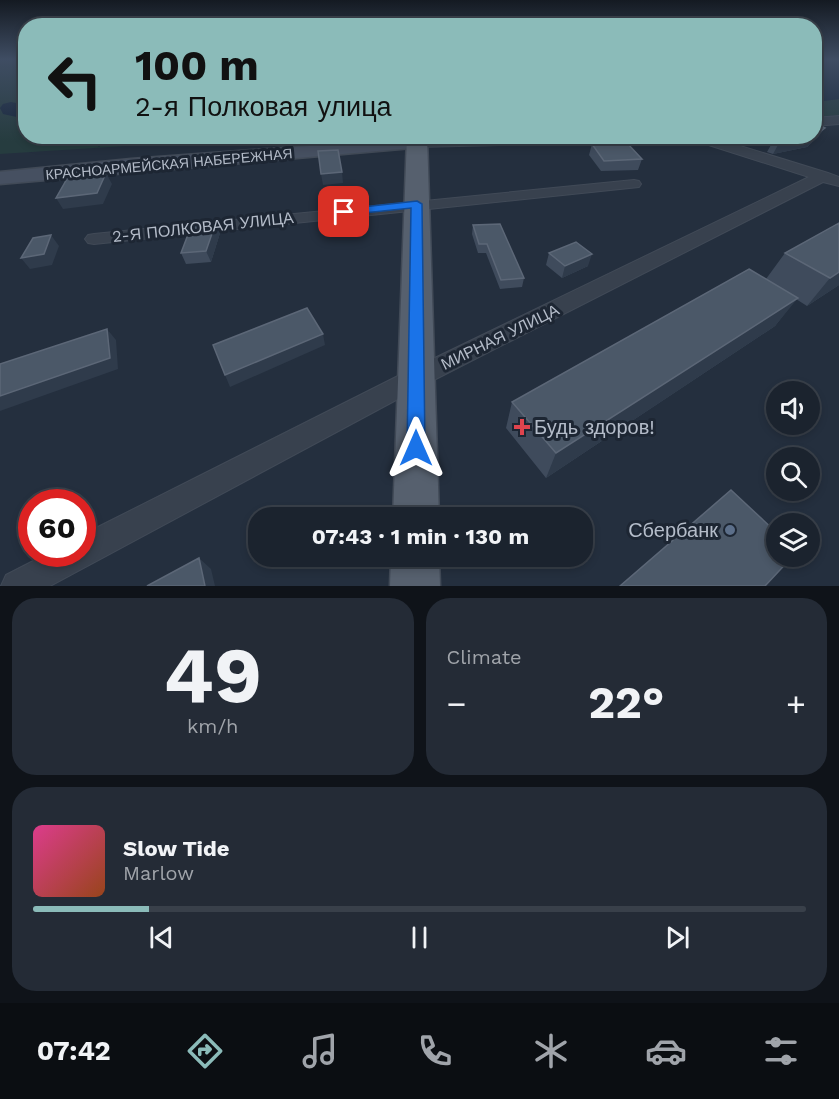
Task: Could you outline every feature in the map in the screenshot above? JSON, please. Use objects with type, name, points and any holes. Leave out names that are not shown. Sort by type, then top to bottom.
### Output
[{"type":"main road","name":"КРАСНОАРМЕЙСКАЯ НАБЕРЕЖНАЯ","points":[[0,178],[371,144]]},
{"type":"main road","points":[[416,507],[417,144]]},
{"type":"main road","points":[[415,586],[416,567]]},
{"type":"street","points":[[822,122],[839,120]]},
{"type":"street","name":"КРАСНОАРМЕЙСКАЯ НАБЕРЕЖНАЯ","points":[[722,144],[831,179]]},
{"type":"street","name":"МИРНАЯ УЛИЦА","points":[[96,545],[416,378],[831,179]]},
{"type":"street","name":"2-Я ПОЛКОВАЯ УЛИЦА","points":[[94,239],[417,204],[634,184]]},
{"type":"street","name":"МИРНАЯ УЛИЦА","points":[[17,586],[54,567]]},
{"type":"green space","points":[[0,86],[18,86],[18,144],[157,144],[0,154]]},
{"type":"green space","points":[[839,99],[839,115],[822,116],[822,101]]},
{"type":"water","points":[[822,86],[839,86],[839,99],[822,101]]},
{"type":"building","points":[[592,144],[628,144],[642,159],[604,161]]},
{"type":"building","points":[[338,150],[342,172],[321,174],[318,151]]},
{"type":"building","points":[[106,173],[97,193],[56,198],[68,177]]},
{"type":"building","points":[[216,222],[206,251],[181,253],[192,224]]},
{"type":"building","points":[[839,223],[839,272],[830,278],[785,253]]},
{"type":"building","points":[[500,224],[524,278],[501,280],[487,244],[479,244],[473,225]]},
{"type":"building","points":[[51,235],[44,254],[21,258],[33,238]]},
{"type":"building","points":[[576,242],[592,254],[565,266],[549,253]]},
{"type":"building","points":[[749,269],[798,298],[556,453],[512,402]]},
{"type":"building","points":[[307,308],[323,334],[225,375],[213,345]]},
{"type":"building","points":[[107,329],[110,358],[0,396],[0,364]]},
{"type":"building","points":[[731,490],[766,523],[766,567],[783,567],[765,586],[620,586]]},
{"type":"building","points":[[199,558],[205,586],[147,586]]},
{"type":"waterway","points":[[11,109],[18,110]]},
{"type":"place","name":"Будь здоров!","points":[[522,427]]},
{"type":"place","name":"Сбербанк","points":[[730,530]]},
{"type":"route","points":[[344,212],[417,204],[416,448]]}]
